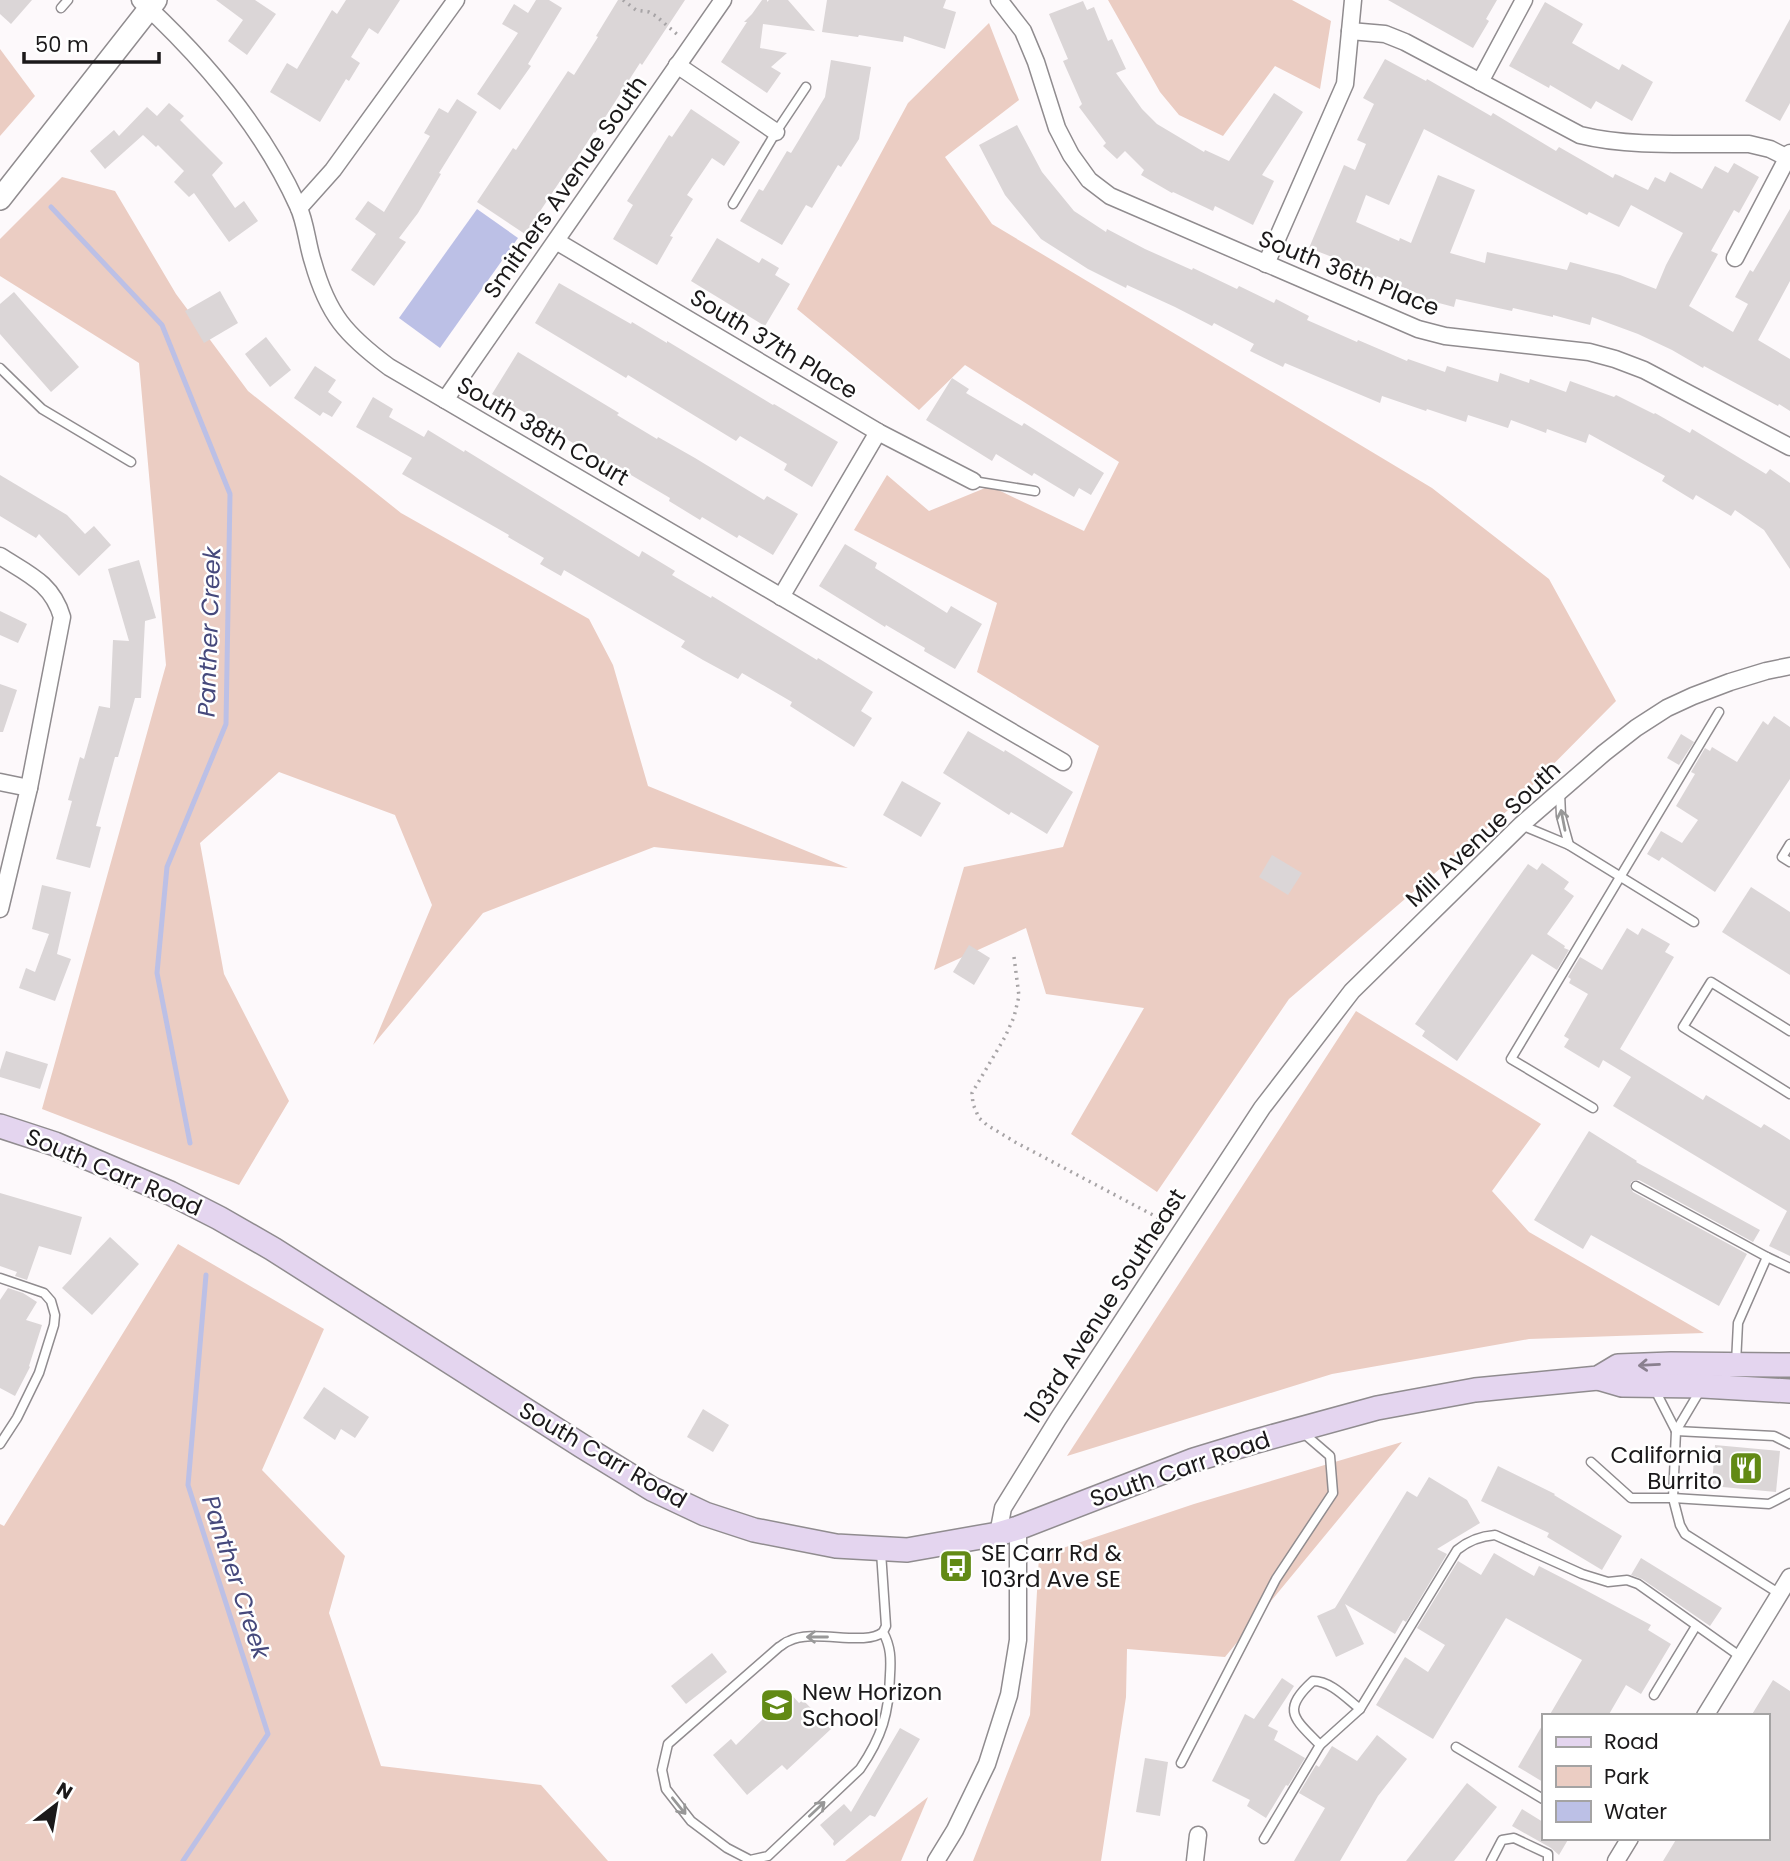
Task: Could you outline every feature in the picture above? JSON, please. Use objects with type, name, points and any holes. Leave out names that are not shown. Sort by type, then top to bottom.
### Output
[{"type":"main road","name":"South Carr Road","points":[[0,1126],[55,1144],[219,1217],[652,1489],[695,1509],[754,1530],[836,1546],[907,1550],[1008,1531],[1194,1460],[1377,1408],[1475,1390],[1598,1378]]},
{"type":"main road","points":[[1598,1378],[1618,1366],[1736,1363],[1790,1365]]},
{"type":"main road","points":[[1598,1378],[1622,1385],[1790,1391]]},
{"type":"main road","points":[[1740,1388],[1776,1405],[1790,1406]]},
{"type":"street","points":[[299,208],[333,170],[456,0]]},
{"type":"street","name":"Smithers Avenue South","points":[[445,400],[723,0]]},
{"type":"street","name":"South 36th Place","points":[[999,0],[1023,31],[1057,128],[1071,155],[1089,180],[1110,196],[1418,329],[1445,335],[1589,352],[1615,359],[1644,370],[1790,447]]},
{"type":"street","points":[[1266,264],[1345,84],[1353,0]]},
{"type":"street","points":[[1480,82],[1524,0]]},
{"type":"street","points":[[0,200],[148,3]]},
{"type":"street","name":"South 38th Court","points":[[148,3],[239,106],[265,144],[299,208],[313,263],[327,302],[342,327],[363,348],[389,367],[1063,762]]},
{"type":"street","points":[[1350,31],[1385,34],[1405,42],[1580,135],[1624,142],[1749,144],[1789,157],[1735,258]]},
{"type":"street","points":[[677,65],[776,132]]},
{"type":"street","name":"South 37th Place","points":[[556,240],[878,432],[973,481]]},
{"type":"street","points":[[781,597],[878,432]]},
{"type":"street","points":[[0,556],[46,586],[59,606],[62,617],[29,788],[0,909]]},
{"type":"street","name":"Mill Avenue South","points":[[1262,1108],[1352,991],[1521,825],[1560,791],[1636,728],[1667,708],[1730,682],[1790,666]]},
{"type":"street","points":[[0,782],[29,788]]},
{"type":"street","name":"103rd Avenue Southeast","points":[[936,1861],[955,1830],[987,1764],[1009,1695],[1018,1640],[1008,1531],[1003,1508],[1058,1419],[1262,1108]]},
{"type":"street","points":[[1706,1714],[1790,1577]]},
{"type":"street","points":[[1195,1861],[1198,1835]]},
{"type":"street","points":[[1616,1861],[1629,1840]]},
{"type":"lane","points":[[61,8],[68,0]]},
{"type":"lane","points":[[733,204],[806,88]]},
{"type":"lane","points":[[0,368],[42,409],[131,463]]},
{"type":"lane","points":[[973,481],[1035,491]]},
{"type":"lane","points":[[1593,1108],[1511,1059],[1719,712]]},
{"type":"lane","points":[[1560,791],[1561,816],[1569,845]]},
{"type":"lane","points":[[1521,825],[1569,845],[1694,922]]},
{"type":"lane","points":[[1790,844],[1782,857],[1790,862]]},
{"type":"lane","points":[[1790,1031],[1711,982],[1683,1027],[1790,1094]]},
{"type":"lane","points":[[1636,1186],[1790,1268]]},
{"type":"lane","points":[[1736,1363],[1738,1323],[1767,1257]]},
{"type":"lane","points":[[0,1278],[44,1293],[51,1301],[55,1315],[39,1373],[17,1418],[0,1444]]},
{"type":"lane","points":[[1652,1385],[1676,1431]]},
{"type":"lane","points":[[1703,1386],[1676,1431],[1673,1498],[1679,1525],[1685,1534],[1780,1594]]},
{"type":"lane","points":[[1181,1763],[1276,1579],[1333,1493],[1330,1456],[1299,1429]]},
{"type":"lane","points":[[1676,1431],[1774,1436],[1790,1444]]},
{"type":"lane","points":[[1591,1462],[1631,1498],[1769,1504],[1790,1493]]},
{"type":"lane","points":[[1264,1839],[1320,1745],[1360,1709],[1457,1550],[1464,1544],[1484,1536],[1495,1535],[1583,1574],[1608,1582],[1627,1580],[1638,1584],[1741,1657]]},
{"type":"lane","points":[[881,1549],[886,1626],[880,1635],[807,1636],[790,1640],[668,1744],[662,1770],[666,1790],[691,1821],[727,1848],[750,1860],[768,1856],[860,1769],[884,1727],[890,1701],[891,1654],[883,1632]]},
{"type":"lane","points":[[1654,1695],[1696,1626]]},
{"type":"lane","points":[[1320,1745],[1296,1720],[1293,1705],[1301,1692],[1313,1681],[1321,1681],[1331,1686],[1360,1709]]},
{"type":"lane","points":[[1456,1747],[1542,1798]]},
{"type":"lane","points":[[1490,1861],[1502,1840],[1514,1838],[1548,1854],[1548,1861]]},
{"type":"path","points":[[624,0],[636,10],[656,16],[675,34],[692,43]]},
{"type":"path","points":[[1014,957],[1019,996],[1005,1037],[972,1093],[979,1118],[1016,1142],[1182,1231]]},
{"type":"green space","points":[[1108,0],[1292,0],[1331,21],[1320,89],[1275,66],[1223,136],[1179,115],[1160,92]]},
{"type":"green space","points":[[989,23],[1019,100],[945,157],[992,224],[1432,488],[1549,579],[1616,701],[1507,811],[1289,999],[1157,1192],[1071,1134],[1144,1008],[1046,994],[1026,928],[934,970],[964,867],[1063,847],[1099,746],[977,672],[997,603],[854,530],[887,475],[929,511],[990,486],[1084,531],[1119,462],[965,365],[919,410],[797,309],[908,103]]},
{"type":"green space","points":[[0,49],[35,96],[0,136]]},
{"type":"green space","points":[[62,177],[115,191],[176,294],[248,391],[401,513],[589,619],[613,665],[648,786],[848,868],[654,847],[483,913],[373,1045],[432,905],[395,815],[279,772],[200,843],[224,974],[289,1101],[239,1185],[42,1109],[166,665],[139,363],[0,276],[0,239]]},
{"type":"green space","points":[[1356,1011],[1541,1124],[1492,1191],[1529,1232],[1704,1333],[1529,1339],[1332,1374],[1067,1456]]},
{"type":"green space","points":[[178,1244],[324,1329],[262,1470],[345,1556],[329,1613],[381,1766],[541,1785],[608,1861],[0,1861],[0,1524],[4,1526]]},
{"type":"green space","points":[[1402,1442],[1225,1657],[1127,1649],[1126,1697],[1101,1861],[973,1861],[1030,1715],[1039,1556],[1194,1504]]},
{"type":"green space","points":[[928,1797],[901,1861],[845,1861]]},
{"type":"water","points":[[477,209],[518,238],[440,348],[399,318]]},
{"type":"building","points":[[0,0],[32,0],[11,24],[0,14]]},
{"type":"building","points":[[216,0],[255,0],[276,14],[247,55],[228,41],[243,20]]},
{"type":"building","points":[[346,0],[400,0],[378,34],[369,28],[351,57],[360,63],[349,81],[346,79],[320,122],[270,92],[287,63],[297,69],[332,10],[337,14]]},
{"type":"building","points":[[536,0],[549,0],[562,8],[528,64],[531,66],[500,110],[477,94],[518,33],[502,24],[514,4],[528,13]]},
{"type":"building","points":[[618,0],[685,0],[525,234],[477,202],[513,148],[516,150],[568,71],[574,75]]},
{"type":"building","points":[[762,0],[788,0],[815,31],[763,24],[760,48],[787,53],[771,67],[781,73],[767,93],[721,62],[747,22],[744,22]]},
{"type":"building","points":[[827,0],[946,0],[943,8],[956,12],[945,49],[904,36],[903,42],[822,32]]},
{"type":"building","points":[[1388,0],[1497,0],[1486,19],[1489,21],[1473,48]]},
{"type":"building","points":[[1083,1],[1087,10],[1094,7],[1108,41],[1112,39],[1126,69],[1116,73],[1142,109],[1157,124],[1204,152],[1205,150],[1229,161],[1274,93],[1303,112],[1262,175],[1274,181],[1253,225],[1215,206],[1213,211],[1172,193],[1141,175],[1144,170],[1125,151],[1117,159],[1103,146],[1106,143],[1079,107],[1082,104],[1063,61],[1068,59],[1049,14]]},
{"type":"building","points":[[1545,2],[1583,24],[1572,43],[1619,70],[1622,64],[1653,82],[1632,121],[1596,101],[1591,109],[1550,85],[1549,88],[1509,66]]},
{"type":"building","points":[[1790,19],[1790,103],[1780,121],[1745,101]]},
{"type":"building","points":[[1385,59],[1426,81],[1427,79],[1491,116],[1493,113],[1556,151],[1559,147],[1613,178],[1615,174],[1648,190],[1655,177],[1665,182],[1670,172],[1702,189],[1715,166],[1728,173],[1734,163],[1759,177],[1739,213],[1734,210],[1711,251],[1718,254],[1689,306],[1733,332],[1748,304],[1735,297],[1790,209],[1790,281],[1758,340],[1790,359],[1790,411],[1672,350],[1592,317],[1590,325],[1553,315],[1513,308],[1512,311],[1456,299],[1454,307],[1420,298],[1421,295],[1309,248],[1344,165],[1355,170],[1366,144],[1357,140],[1374,104],[1363,98]],"holes":[[[1424,129],[1587,215],[1589,212],[1619,227],[1631,205],[1683,233],[1656,289],[1620,275],[1570,262],[1567,270],[1487,252],[1485,263],[1450,253],[1475,190],[1438,175],[1411,243],[1400,238],[1399,241],[1356,222],[1366,195],[1389,205]]]},
{"type":"building","points":[[831,60],[871,67],[859,139],[841,167],[838,165],[812,208],[806,205],[782,245],[740,221],[759,189],[763,191],[787,151],[791,153],[825,97]]},
{"type":"building","points":[[457,99],[477,112],[418,213],[399,238],[406,242],[374,286],[351,270],[376,234],[355,219],[368,201],[384,212],[430,136],[424,133],[439,108],[448,113]]},
{"type":"building","points":[[169,103],[184,116],[180,120],[223,163],[212,175],[235,208],[244,201],[258,221],[229,242],[194,193],[189,197],[174,182],[184,171],[158,145],[156,147],[143,135],[105,169],[90,151],[114,130],[119,136],[147,107],[157,116]]},
{"type":"building","points":[[691,109],[740,142],[724,166],[712,158],[687,195],[693,199],[670,236],[673,237],[657,265],[613,239],[633,205],[627,201],[669,135],[672,137]]},
{"type":"building","points":[[1017,125],[1042,172],[1074,211],[1106,232],[1107,229],[1145,249],[1237,289],[1239,286],[1274,303],[1276,299],[1309,316],[1307,320],[1407,361],[1408,359],[1445,372],[1447,366],[1498,382],[1500,373],[1529,383],[1530,379],[1566,392],[1570,381],[1614,397],[1616,395],[1690,433],[1692,429],[1766,474],[1770,469],[1790,483],[1790,569],[1764,530],[1735,510],[1731,516],[1696,495],[1693,500],[1662,481],[1665,476],[1589,434],[1586,443],[1547,429],[1546,433],[1511,420],[1508,428],[1468,415],[1466,422],[1382,396],[1380,403],[1285,363],[1283,367],[1250,351],[1254,344],[1214,323],[1212,326],[1088,269],[1041,239],[1005,195],[979,145]]},
{"type":"building","points":[[717,238],[759,263],[762,258],[779,268],[775,275],[790,284],[765,326],[691,281]]},
{"type":"building","points":[[559,283],[667,341],[838,442],[812,487],[784,470],[787,464],[740,436],[736,441],[628,375],[626,378],[535,323]]},
{"type":"building","points":[[220,291],[238,323],[204,343],[185,311]]},
{"type":"building","points":[[14,292],[79,367],[51,392],[0,334],[0,304]]},
{"type":"building","points":[[266,337],[291,370],[270,387],[245,354]]},
{"type":"building","points":[[518,352],[657,439],[658,437],[695,458],[764,500],[767,496],[798,514],[773,555],[702,517],[700,520],[669,501],[670,498],[492,394]]},
{"type":"building","points":[[315,366],[336,380],[328,392],[342,402],[332,417],[323,412],[320,416],[294,398]]},
{"type":"building","points":[[952,378],[969,389],[966,393],[1022,426],[1024,423],[1104,473],[1091,495],[1079,488],[1074,497],[996,454],[992,461],[926,420]]},
{"type":"building","points":[[373,397],[393,409],[389,417],[424,437],[428,430],[464,452],[465,450],[639,557],[642,551],[675,571],[672,575],[873,692],[861,711],[872,718],[854,747],[790,706],[792,702],[742,673],[738,679],[703,660],[681,647],[685,641],[564,570],[561,576],[540,564],[544,558],[508,537],[509,535],[402,474],[412,458],[356,427]]},
{"type":"building","points":[[0,475],[67,515],[85,534],[94,526],[111,545],[79,576],[39,534],[36,538],[0,516]]},
{"type":"building","points":[[845,544],[877,563],[875,568],[947,613],[951,606],[982,624],[955,669],[924,651],[925,648],[819,586]]},
{"type":"building","points":[[139,560],[156,618],[145,621],[141,698],[135,698],[118,757],[115,757],[96,826],[101,827],[90,868],[56,859],[72,801],[68,800],[80,757],[84,759],[99,706],[110,708],[113,640],[129,641],[108,569]]},
{"type":"building","points":[[0,611],[27,624],[18,643],[0,635]]},
{"type":"building","points":[[0,684],[17,690],[3,732],[0,732]]},
{"type":"building","points":[[1774,716],[1790,727],[1790,779],[1715,892],[1662,857],[1659,861],[1647,854],[1661,831],[1682,843],[1698,820],[1676,806],[1695,774],[1691,772],[1705,748],[1710,751],[1712,747],[1737,762],[1763,721],[1768,725]]},
{"type":"building","points":[[968,731],[1004,752],[1005,750],[1073,792],[1047,834],[1011,812],[1009,815],[943,773]]},
{"type":"building","points":[[1681,734],[1694,742],[1679,765],[1667,758]]},
{"type":"building","points":[[902,781],[941,803],[921,837],[883,815]]},
{"type":"building","points":[[1272,855],[1302,873],[1288,895],[1259,877]]},
{"type":"building","points":[[1542,863],[1569,882],[1564,889],[1574,896],[1547,934],[1569,950],[1557,970],[1532,954],[1457,1061],[1422,1036],[1425,1031],[1415,1024],[1528,864],[1537,870]]},
{"type":"building","points":[[42,885],[71,892],[57,954],[71,959],[55,1001],[19,988],[26,968],[35,972],[49,934],[32,929]]},
{"type":"building","points":[[1751,887],[1790,912],[1790,975],[1722,932]]},
{"type":"building","points":[[1627,928],[1638,935],[1642,928],[1670,944],[1665,952],[1674,957],[1620,1049],[1703,1100],[1706,1095],[1761,1128],[1764,1124],[1790,1140],[1790,1256],[1769,1246],[1787,1211],[1613,1106],[1631,1077],[1603,1060],[1599,1068],[1564,1047],[1569,1039],[1564,1036],[1588,994],[1569,983],[1571,979],[1568,977],[1580,957],[1602,970]]},
{"type":"building","points":[[969,945],[990,958],[974,985],[953,972]]},
{"type":"building","points":[[6,1051],[48,1064],[40,1089],[0,1077]]},
{"type":"building","points":[[1589,1131],[1636,1162],[1760,1230],[1753,1242],[1639,1180],[1631,1182],[1633,1192],[1747,1254],[1719,1306],[1591,1235],[1583,1249],[1534,1220]]},
{"type":"building","points":[[0,1193],[82,1217],[71,1255],[39,1246],[27,1280],[15,1276],[17,1272],[0,1266]]},
{"type":"building","points":[[110,1237],[139,1264],[92,1315],[62,1288]]},
{"type":"building","points":[[8,1288],[37,1302],[26,1320],[42,1325],[30,1367],[15,1396],[0,1388],[0,1300]]},
{"type":"building","points":[[324,1387],[369,1417],[355,1438],[341,1429],[335,1440],[303,1418]]},
{"type":"building","points":[[703,1409],[729,1425],[713,1452],[687,1437]]},
{"type":"building","name":"California Burrito","points":[[1715,1445],[1780,1451],[1776,1492],[1712,1486]]},
{"type":"building","points":[[1498,1466],[1555,1494],[1622,1536],[1602,1570],[1547,1537],[1549,1533],[1481,1501]]},
{"type":"building","points":[[1429,1477],[1467,1500],[1480,1523],[1437,1549],[1447,1554],[1406,1622],[1403,1620],[1395,1634],[1345,1604],[1364,1644],[1336,1657],[1317,1616],[1335,1608],[1407,1491],[1417,1497]]},
{"type":"building","points":[[1494,1553],[1534,1576],[1539,1566],[1651,1625],[1648,1630],[1671,1644],[1641,1694],[1626,1685],[1609,1714],[1550,1714],[1582,1660],[1506,1618],[1433,1739],[1376,1705],[1405,1657],[1428,1672],[1445,1645],[1417,1628],[1458,1561],[1481,1575]]},
{"type":"building","points":[[1641,1558],[1722,1608],[1710,1626],[1642,1579],[1631,1575]]},
{"type":"building","points":[[712,1653],[727,1672],[686,1704],[671,1686]]},
{"type":"building","points":[[1282,1678],[1294,1686],[1268,1726],[1278,1731],[1274,1740],[1305,1758],[1266,1818],[1247,1806],[1250,1800],[1212,1781],[1245,1714],[1254,1719]]},
{"type":"building","points":[[1773,1680],[1790,1691],[1790,1861],[1663,1861],[1676,1840],[1769,1840],[1769,1714],[1752,1714]]},
{"type":"building","points":[[790,1693],[799,1703],[803,1700],[831,1729],[787,1770],[782,1765],[747,1795],[713,1755],[731,1739],[736,1745]]},
{"type":"building","points":[[1542,1726],[1542,1781],[1518,1767]]},
{"type":"building","points":[[900,1728],[920,1739],[875,1817],[870,1815],[834,1846],[834,1841],[820,1825],[844,1804],[851,1812]]},
{"type":"building","points":[[1377,1735],[1407,1759],[1378,1796],[1340,1861],[1294,1861],[1325,1808],[1299,1793],[1316,1765],[1319,1767],[1332,1746],[1357,1761]]},
{"type":"building","points":[[1145,1758],[1168,1762],[1160,1816],[1136,1812]]},
{"type":"building","points":[[1467,1783],[1497,1807],[1454,1861],[1406,1861]]},
{"type":"building","points":[[1522,1809],[1542,1821],[1542,1840],[1568,1840],[1559,1855],[1512,1826]]},
{"type":"waterway","name":"Panther Creek","points":[[51,207],[162,325],[230,494],[226,724],[167,867],[157,973],[190,1143]]},
{"type":"waterway","name":"Panther Creek","points":[[183,1861],[268,1734],[188,1485],[206,1275]]},
{"type":"place","name":"California Burrito","points":[[1746,1468]]},
{"type":"place","name":"SE Carr Rd & 103rd Ave SE","points":[[956,1566]]},
{"type":"place","name":"New Horizon School","points":[[777,1705]]}]
